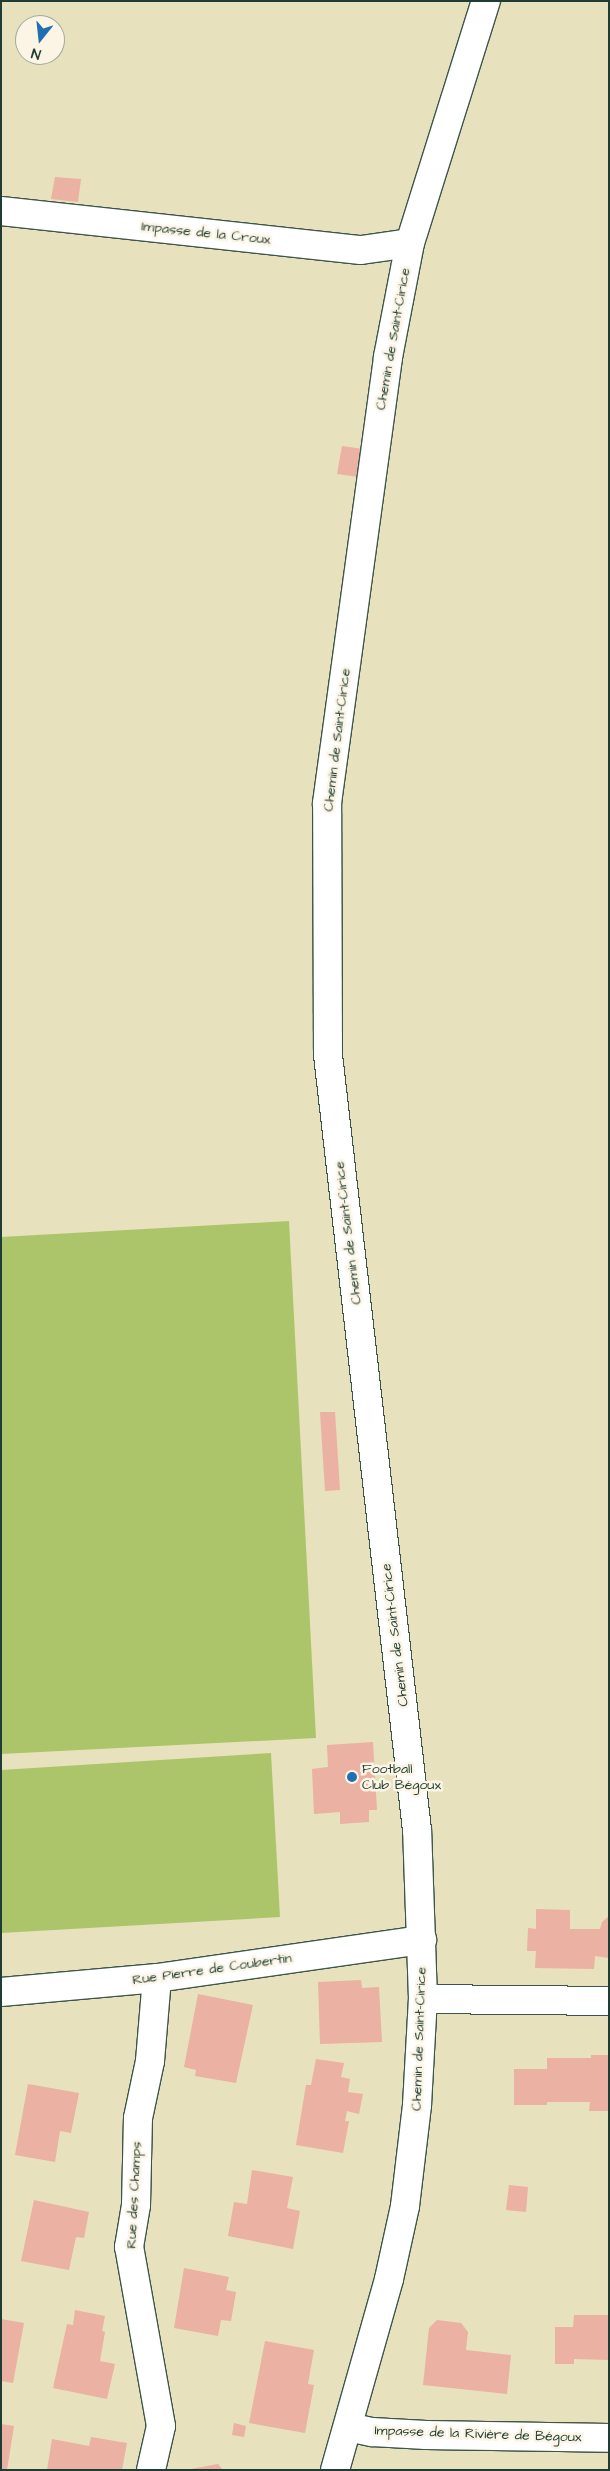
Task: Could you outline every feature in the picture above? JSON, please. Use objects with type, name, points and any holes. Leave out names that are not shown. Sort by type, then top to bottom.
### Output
[{"type":"street","name":"Chemin de Saint-Cirice","points":[[335,2470],[389,2279],[405,2206],[417,2105],[423,1999],[417,1830],[328,1055],[327,803],[388,357],[410,243],[486,1]]},
{"type":"street","name":"Impasse de la Croux","points":[[1,211],[361,250],[410,243]]},
{"type":"street","name":"Rue Pierre de Coubertin","points":[[1,1992],[157,1978],[422,1940]]},
{"type":"street","name":"Rue des Champs","points":[[152,2470],[162,2426],[129,2247],[136,2205],[138,2118],[150,2062],[157,1978]]},
{"type":"street","points":[[423,1999],[609,2001]]},
{"type":"street","name":"Impasse de la Rivière de Bégoux","points":[[348,2427],[372,2432],[426,2435],[609,2438]]},
{"type":"green space","points":[[289,1221],[316,1738],[1,1754],[1,1237]]},
{"type":"green space","points":[[271,1753],[280,1917],[1,1933],[1,1770]]},
{"type":"building","points":[[55,177],[81,179],[78,202],[51,199]]},
{"type":"building","points":[[342,446],[363,449],[359,477],[337,474]]},
{"type":"building","points":[[320,1412],[335,1412],[340,1490],[325,1491]]},
{"type":"building","name":"Football Club Bégoux","points":[[373,1742],[377,1810],[369,1810],[369,1822],[340,1824],[340,1812],[314,1814],[312,1769],[328,1767],[327,1745]]},
{"type":"building","points":[[536,1909],[570,1910],[570,1929],[600,1929],[602,1922],[609,1916],[609,1958],[595,1956],[594,1969],[535,1968],[536,1951],[527,1951],[528,1928],[536,1929]]},
{"type":"building","points":[[361,1980],[362,1988],[379,1987],[382,2042],[320,2044],[318,1982]]},
{"type":"building","points":[[198,1994],[253,2005],[236,2083],[195,2076],[196,2070],[184,2067]]},
{"type":"building","points":[[591,2055],[609,2055],[609,2111],[589,2111],[590,2102],[547,2102],[547,2105],[514,2105],[514,2069],[547,2069],[547,2058],[591,2058]]},
{"type":"building","points":[[316,2059],[344,2063],[341,2077],[350,2079],[348,2092],[363,2094],[359,2114],[347,2111],[345,2121],[349,2121],[343,2153],[296,2145],[306,2085],[311,2085]]},
{"type":"building","points":[[28,2084],[79,2093],[71,2133],[60,2131],[55,2162],[15,2155]]},
{"type":"building","points":[[252,2170],[293,2177],[287,2208],[300,2211],[293,2249],[228,2236],[234,2202],[247,2204]]},
{"type":"building","points":[[509,2185],[528,2187],[526,2212],[506,2210]]},
{"type":"building","points":[[34,2200],[89,2212],[84,2238],[76,2237],[69,2270],[21,2261]]},
{"type":"building","points":[[184,2268],[229,2277],[226,2290],[236,2292],[231,2321],[221,2320],[218,2336],[174,2328]]},
{"type":"building","points":[[75,2310],[105,2316],[102,2331],[105,2332],[100,2361],[115,2364],[107,2399],[53,2388],[67,2324],[73,2325]]},
{"type":"building","points":[[574,2315],[609,2315],[609,2360],[574,2359],[574,2364],[555,2364],[555,2327],[573,2327]]},
{"type":"building","points":[[1,2319],[24,2323],[13,2383],[1,2381]]},
{"type":"building","points":[[437,2320],[461,2323],[468,2332],[466,2350],[511,2355],[507,2394],[423,2385],[429,2328]]},
{"type":"building","points":[[265,2341],[314,2350],[308,2384],[314,2385],[305,2433],[249,2423]]},
{"type":"building","points":[[234,2423],[246,2426],[244,2437],[232,2435]]},
{"type":"building","points":[[1,2424],[14,2426],[7,2470],[1,2469]]},
{"type":"building","points":[[91,2437],[127,2443],[122,2470],[47,2470],[52,2439],[89,2446]]},
{"type":"building","points":[[218,2464],[223,2470],[191,2470],[191,2469]]},
{"type":"place","name":"Football Club Bégoux","points":[[352,1777]]}]
